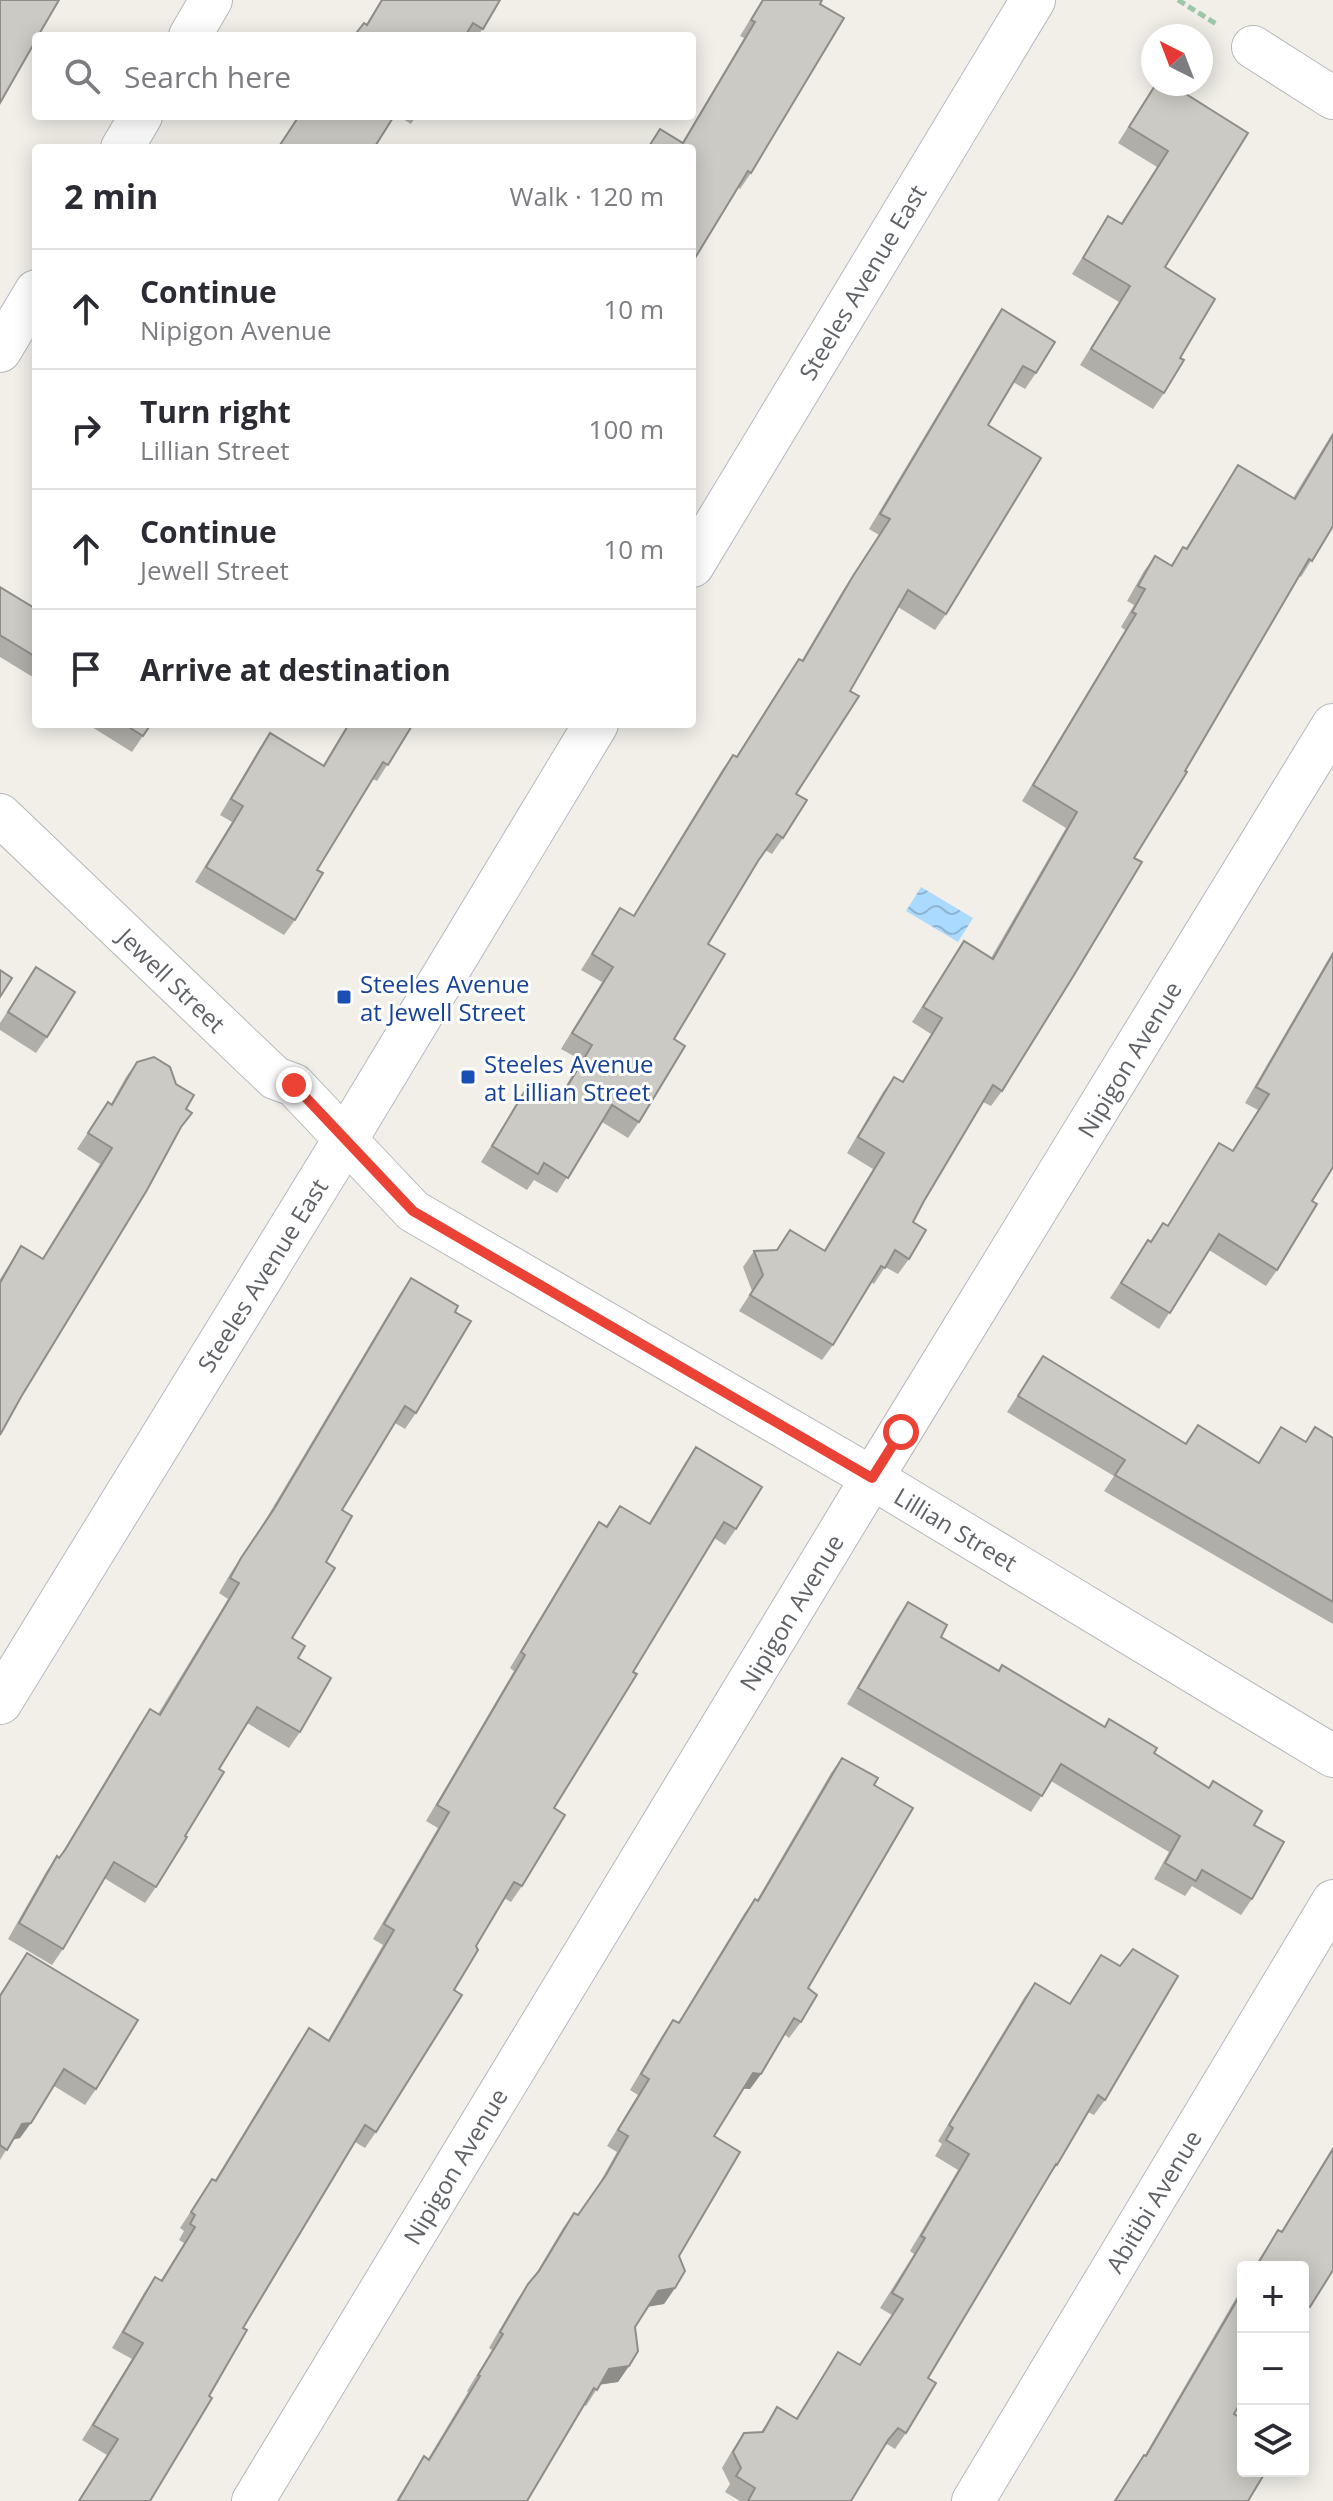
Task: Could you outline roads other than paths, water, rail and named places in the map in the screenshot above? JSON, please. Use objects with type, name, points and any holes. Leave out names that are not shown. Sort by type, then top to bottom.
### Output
[{"type":"main road","name":"Steeles Avenue East","points":[[696,558],[1033,0]]},
{"type":"main road","name":"Steeles Avenue East","points":[[0,1702],[594,728]]},
{"type":"street","points":[[192,32],[211,0]]},
{"type":"street","points":[[1253,47],[1333,98]]},
{"type":"street","points":[[124,144],[139,120]]},
{"type":"street","points":[[0,351],[32,298]]},
{"type":"street","name":"Nipigon Avenue","points":[[253,2501],[872,1478],[1333,725]]},
{"type":"street","name":"Jewell Street","points":[[0,815],[275,1078],[294,1085],[345,1140]]},
{"type":"street","name":"Lillian Street","points":[[345,1140],[413,1211],[872,1478],[1333,1756]]},
{"type":"street","name":"Abitibi Avenue","points":[[973,2501],[1333,1901]]},
{"type":"water","points":[[921,887],[973,918],[958,942],[906,911]]},
{"type":"place","name":"Steeles Avenue at Jewell Street","points":[[344,997]]},
{"type":"place","name":"Steeles Avenue at Lillian Street","points":[[468,1077]]}]
